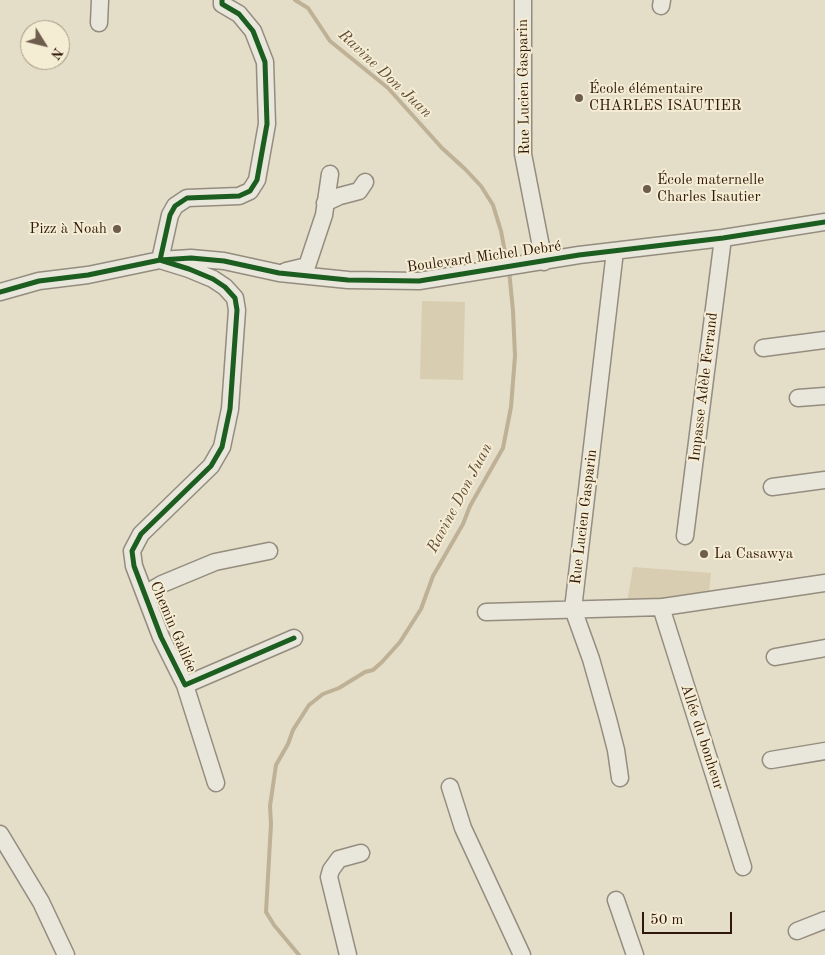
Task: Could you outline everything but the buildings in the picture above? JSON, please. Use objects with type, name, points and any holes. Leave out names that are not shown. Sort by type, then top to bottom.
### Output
[{"type":"street","points":[[99,23],[100,0]]},
{"type":"street","points":[[160,260],[170,215],[174,206],[187,198],[239,196],[250,191],[257,180],[267,124],[265,62],[253,31],[238,14],[222,4],[222,0]]},
{"type":"street","name":"Rue Lucien Gasparin","points":[[523,0],[523,154],[544,262]]},
{"type":"street","points":[[279,273],[307,266],[324,214],[330,174]]},
{"type":"street","points":[[326,203],[340,196],[359,191],[365,182]]},
{"type":"street","name":"Boulevard Michel Debré","points":[[0,292],[39,281],[88,275],[160,260],[191,258],[224,261],[279,273],[348,280],[419,281],[515,265],[723,238],[825,222]]},
{"type":"street","name":"Impasse Adèle Ferrand","points":[[685,536],[723,238]]},
{"type":"street","name":"Rue Lucien Gasparin","points":[[615,251],[573,609],[591,659],[608,719],[616,750],[620,778]]},
{"type":"street","name":"Chemin Galilée","points":[[160,260],[213,279],[235,298],[238,310],[230,410],[222,447],[210,466],[142,534],[132,551],[134,566],[161,637],[185,684],[216,783]]},
{"type":"street","points":[[763,348],[825,340]]},
{"type":"street","points":[[798,398],[825,396]]},
{"type":"street","points":[[772,488],[825,480]]},
{"type":"street","name":"Chemin Galilée","points":[[146,594],[162,584],[215,562],[268,552]]},
{"type":"street","points":[[486,612],[661,607],[825,583]]},
{"type":"street","name":"Allée du bonheur","points":[[661,607],[743,867]]},
{"type":"street","name":"Chemin Galilée","points":[[185,684],[294,638]]},
{"type":"street","points":[[775,657],[825,648]]},
{"type":"street","points":[[771,760],[825,751]]},
{"type":"street","points":[[450,787],[463,828],[522,955]]},
{"type":"street","points":[[0,834],[41,902],[66,955]]},
{"type":"street","points":[[348,955],[329,877],[331,870],[339,859],[361,853]]},
{"type":"street","points":[[616,900],[635,955]]},
{"type":"street","points":[[797,931],[825,920]]},
{"type":"shaded area","points":[[422,301],[465,302],[463,380],[420,379]]},
{"type":"shaded area","points":[[633,567],[711,573],[709,592],[627,603]]},
{"type":"waterway","name":"Ravine Don Juan","points":[[295,0],[308,8],[330,41],[388,88],[442,148],[481,186],[493,205],[501,231],[507,263]]},
{"type":"waterway","name":"Ravine Don Juan","points":[[299,955],[274,925],[266,912],[271,824],[270,806],[276,765],[288,744],[293,730],[309,705],[323,694],[339,688],[365,672],[373,670],[400,642],[421,609],[433,576],[503,448],[511,407],[515,356],[509,270]]},
{"type":"cycle path","points":[[222,0],[222,4],[239,14],[253,31],[265,62],[267,124],[257,180],[250,191],[239,196],[187,198],[175,206],[170,215],[160,260],[213,279],[225,287],[235,298],[237,310],[230,409],[222,447],[211,466],[141,534],[132,551],[134,566],[161,637],[185,685],[294,638]]},
{"type":"cycle path","points":[[0,292],[39,281],[88,275],[160,260],[191,258],[224,261],[279,273],[348,280],[419,281],[579,255],[723,238],[825,222]]},
{"type":"place","name":"École élémentaire CHARLES ISAUTIER","points":[[579,98]]},
{"type":"place","name":"École maternelle Charles Isautier","points":[[647,189]]},
{"type":"place","name":"Pizz à Noah","points":[[117,229]]},
{"type":"place","name":"La Casawya","points":[[704,554]]}]
